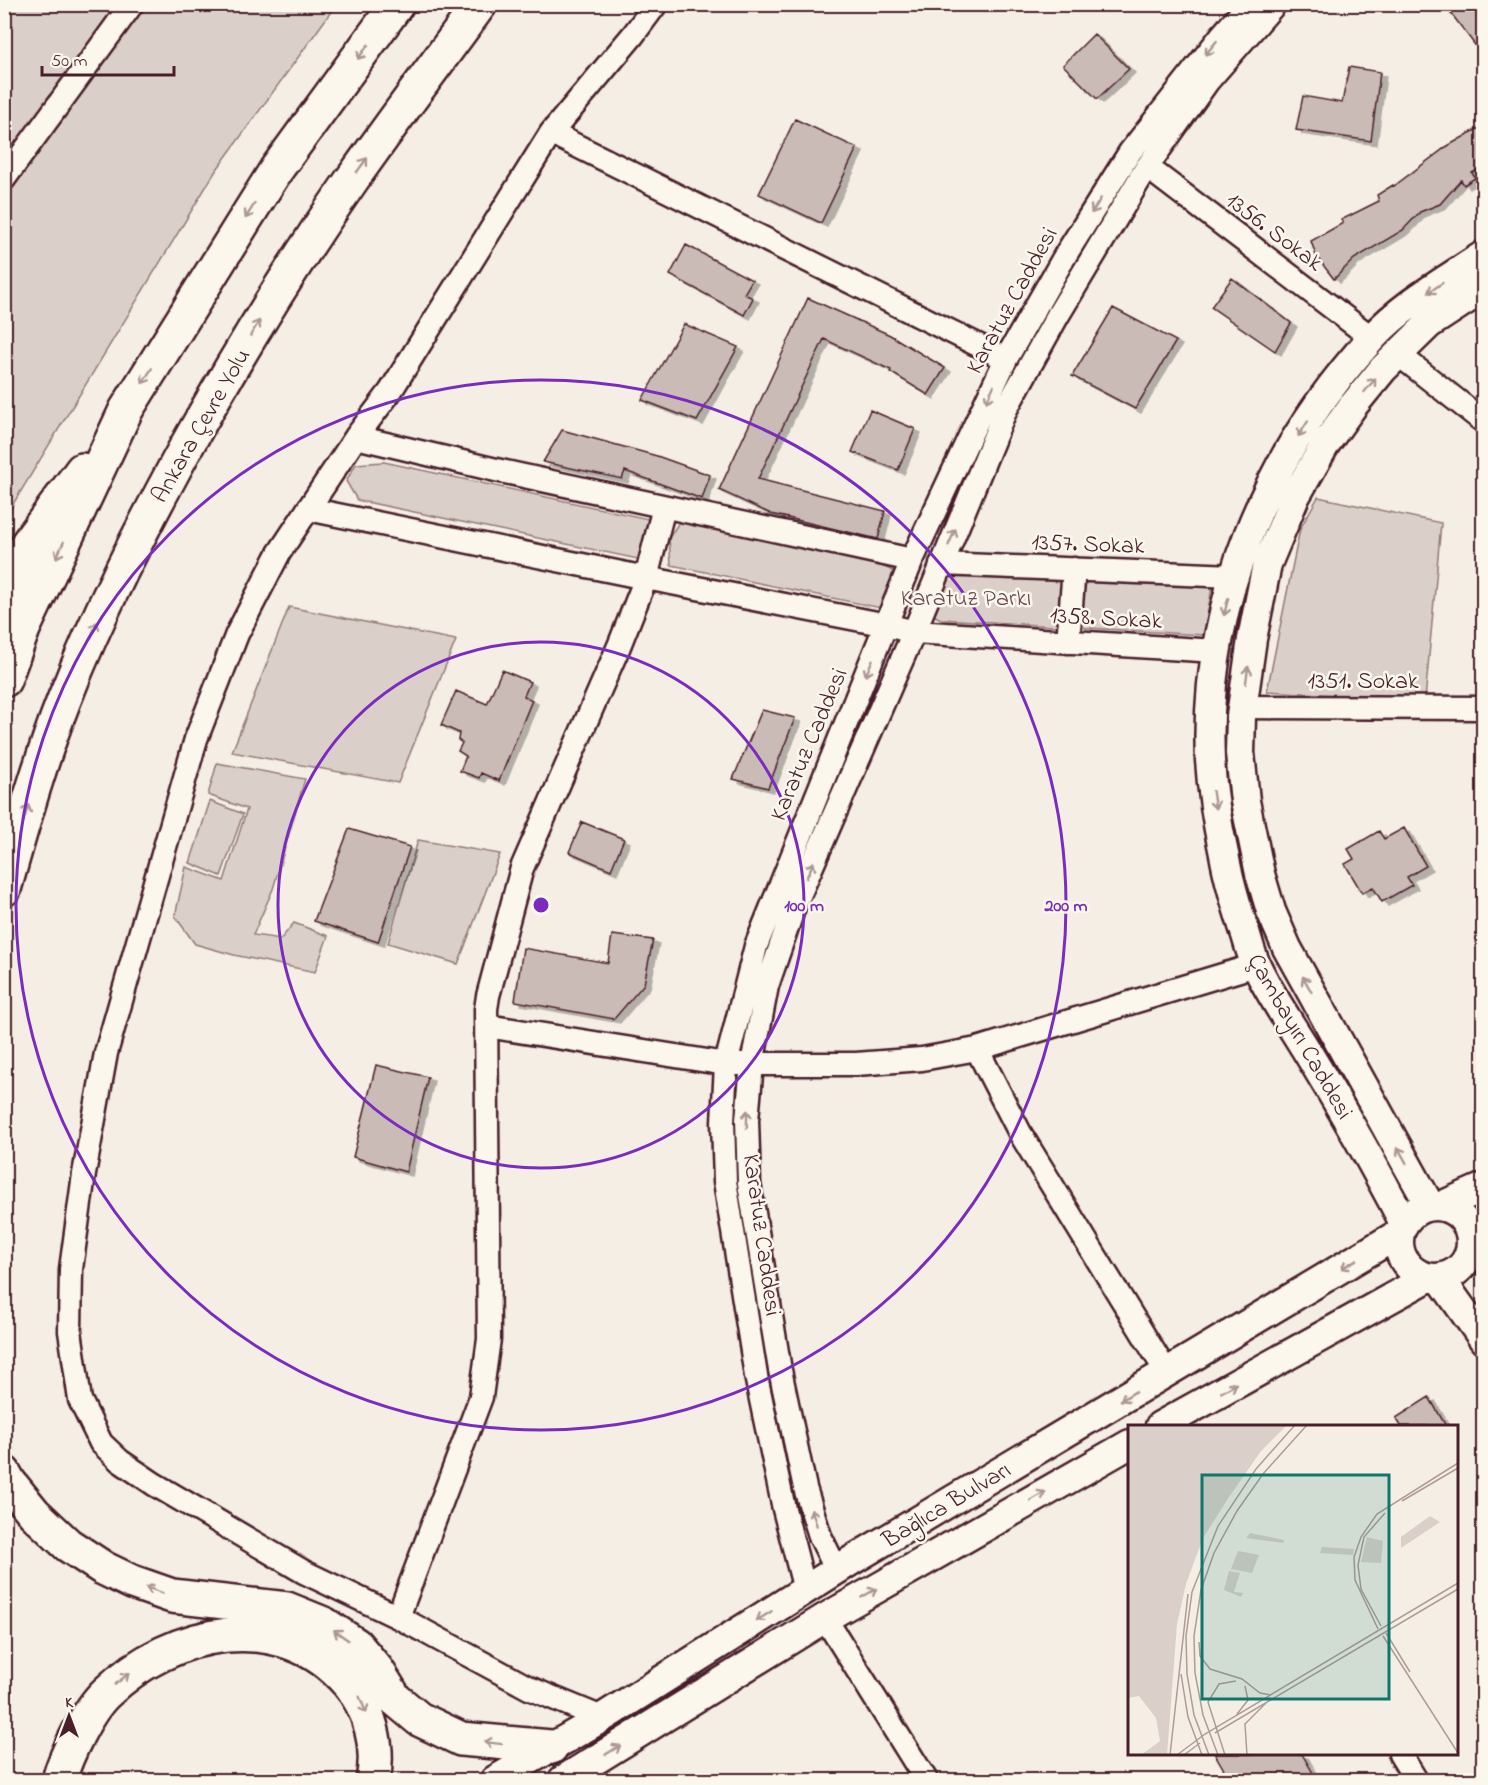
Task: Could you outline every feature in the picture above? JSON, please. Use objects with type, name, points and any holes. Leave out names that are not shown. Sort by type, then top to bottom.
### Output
[{"type":"highway","points":[[4,596],[28,543],[126,410],[276,170],[398,4]]},
{"type":"highway","name":"Ankara Çevre Yolu","points":[[4,889],[63,702],[96,623],[151,512],[215,394],[280,287],[350,182],[480,4]]},
{"type":"highway","points":[[4,680],[22,629],[126,410]]},
{"type":"highway","points":[[4,1473],[34,1513],[68,1545],[103,1568],[132,1582],[172,1596],[209,1602],[287,1609],[324,1623],[356,1645],[377,1670],[395,1699],[419,1719],[461,1739],[552,1748]]},
{"type":"highway","points":[[59,1780],[64,1760],[104,1694],[140,1664],[181,1644],[218,1636],[258,1634],[290,1640],[313,1651],[338,1670],[359,1695],[372,1728],[376,1767],[373,1780]]},
{"type":"main road","name":"Çambayırı Caddesi","points":[[1402,1228],[1368,1154],[1256,965],[1229,879],[1213,794],[1210,721],[1216,651],[1234,576],[1259,508],[1286,455],[1323,399],[1372,338],[1398,313],[1484,255]]},
{"type":"main road","name":"Çambayırı Caddesi","points":[[1435,1206],[1287,948],[1271,911],[1260,874],[1245,801],[1240,753],[1242,707],[1252,639],[1267,564],[1295,497],[1326,443],[1352,407],[1398,354],[1430,324],[1484,288]]},
{"type":"main road","points":[[1484,1187],[1435,1206],[1420,1209],[1411,1215],[1402,1228],[1399,1245],[1401,1256],[1408,1266],[1417,1273],[1433,1278],[1484,1340]]},
{"type":"main road","points":[[1164,1425],[1194,1418],[1433,1278],[1451,1275],[1461,1268],[1477,1255],[1468,1225],[1452,1209],[1435,1206]]},
{"type":"main road","name":"Bağlıca Bulvarı","points":[[495,1780],[603,1718],[854,1559],[1167,1373],[1402,1228]]},
{"type":"main road","name":"Bağlıca Bulvarı","points":[[563,1780],[825,1618],[1128,1445]]},
{"type":"street","points":[[4,179],[132,4]]},
{"type":"street","points":[[603,1718],[529,1688],[398,1617],[304,1572],[154,1484],[120,1461],[101,1443],[81,1400],[70,1331],[71,1269],[84,1174],[106,1053],[196,740],[237,634],[279,553],[356,436],[390,392],[551,133],[656,4]]},
{"type":"street","name":"Karatuz Caddesi","points":[[805,1590],[784,1509],[756,1376],[725,1181],[723,1122],[726,1064],[756,946],[778,886],[912,560],[1006,359],[1066,254],[1130,152],[1249,4]]},
{"type":"street","name":"Karatuz Caddesi","points":[[837,1571],[820,1536],[805,1488],[780,1370],[749,1183],[747,1120],[752,1064],[767,986],[794,907],[914,632],[1006,409],[1058,315],[1147,167],[1208,81],[1275,4]]},
{"type":"street","points":[[551,133],[1006,359]]},
{"type":"street","name":"1356. Sokak","points":[[1147,167],[1372,338]]},
{"type":"street","points":[[1398,354],[1484,422]]},
{"type":"street","points":[[356,436],[496,470],[912,560]]},
{"type":"street","points":[[398,1617],[480,1397],[486,1369],[489,1339],[488,996],[522,868],[615,656],[646,578],[664,507]]},
{"type":"street","name":"1358. Sokak","points":[[308,509],[914,632],[1216,651]]},
{"type":"street","name":"1357. Sokak","points":[[941,564],[1234,576]]},
{"type":"street","points":[[1068,642],[1074,569]]},
{"type":"street","name":"1351. Sokak","points":[[1242,707],[1484,708]]},
{"type":"street","points":[[487,1026],[726,1064],[867,1063],[922,1059],[977,1048],[1256,965]]},
{"type":"street","points":[[977,1048],[1020,1133],[1167,1373]]},
{"type":"street","points":[[825,1618],[926,1780]]},
{"type":"street","points":[[1401,1755],[1416,1780]]},
{"type":"green space","points":[[5,5],[336,5],[215,172],[13,504],[5,527]]},
{"type":"green space","points":[[384,462],[653,520],[650,544],[638,559],[357,500],[346,481],[356,464]]},
{"type":"green space","points":[[1318,497],[1441,523],[1425,700],[1267,691],[1300,529]]},
{"type":"green space","points":[[679,522],[871,561],[895,572],[881,608],[671,565],[669,538]]},
{"type":"green space","name":"Karatuz Parkı","points":[[956,572],[1212,587],[1204,635],[941,619],[929,613],[942,576]]},
{"type":"green space","points":[[289,607],[456,640],[398,783],[232,752]]},
{"type":"green space","points":[[217,763],[305,779],[273,889],[253,935],[281,939],[294,923],[328,936],[315,972],[234,955],[195,944],[175,916],[186,867],[224,881],[247,809],[208,795]]},
{"type":"green space","points":[[210,801],[243,814],[221,876],[190,863]]},
{"type":"green space","points":[[418,840],[500,854],[458,964],[388,943]]},
{"type":"building","points":[[1444,4],[1484,4],[1484,57]]},
{"type":"building","points":[[1094,34],[1129,69],[1097,99],[1063,65]]},
{"type":"building","points":[[1349,67],[1380,72],[1371,141],[1296,130],[1303,96],[1342,103]]},
{"type":"building","points":[[795,119],[857,148],[821,223],[759,194]]},
{"type":"building","points":[[1484,125],[1484,166],[1472,173],[1475,178],[1464,185],[1461,180],[1440,204],[1420,212],[1403,230],[1354,259],[1334,279],[1316,256],[1311,241],[1343,223],[1341,220],[1379,201],[1377,195],[1394,186],[1446,147]]},
{"type":"building","points":[[686,245],[752,280],[744,294],[753,298],[744,315],[670,275]]},
{"type":"building","points":[[1232,278],[1291,323],[1275,351],[1211,307]]},
{"type":"building","points":[[808,298],[890,335],[945,368],[928,395],[890,372],[891,370],[824,339],[758,479],[885,511],[878,539],[771,514],[719,490]]},
{"type":"building","points":[[1113,308],[1176,341],[1135,409],[1072,376]]},
{"type":"building","points":[[684,324],[738,347],[697,421],[642,400]]},
{"type":"building","points":[[870,410],[915,429],[898,470],[852,452]]},
{"type":"building","points":[[562,430],[657,456],[710,475],[702,499],[625,471],[622,479],[543,462]]},
{"type":"building","points":[[502,670],[530,682],[524,696],[532,700],[499,781],[481,773],[479,778],[460,771],[466,756],[458,751],[462,743],[458,740],[459,733],[441,725],[456,691],[487,704]]},
{"type":"building","points":[[762,710],[795,718],[768,788],[733,779]]},
{"type":"building","points":[[582,822],[624,839],[611,870],[569,852]]},
{"type":"building","points":[[1404,828],[1426,866],[1407,877],[1412,885],[1382,902],[1373,887],[1362,893],[1345,864],[1354,859],[1348,849],[1379,831],[1384,839]]},
{"type":"building","points":[[349,829],[410,847],[378,942],[314,921]]},
{"type":"building","points":[[612,935],[653,940],[644,984],[614,1019],[515,1001],[523,948],[608,963]]},
{"type":"building","points":[[376,1065],[428,1077],[406,1172],[353,1157]]},
{"type":"building","points":[[1429,1397],[1445,1425],[1400,1425],[1396,1418]]},
{"type":"building","points":[[1216,1755],[1303,1755],[1317,1780],[1230,1780]]}]
